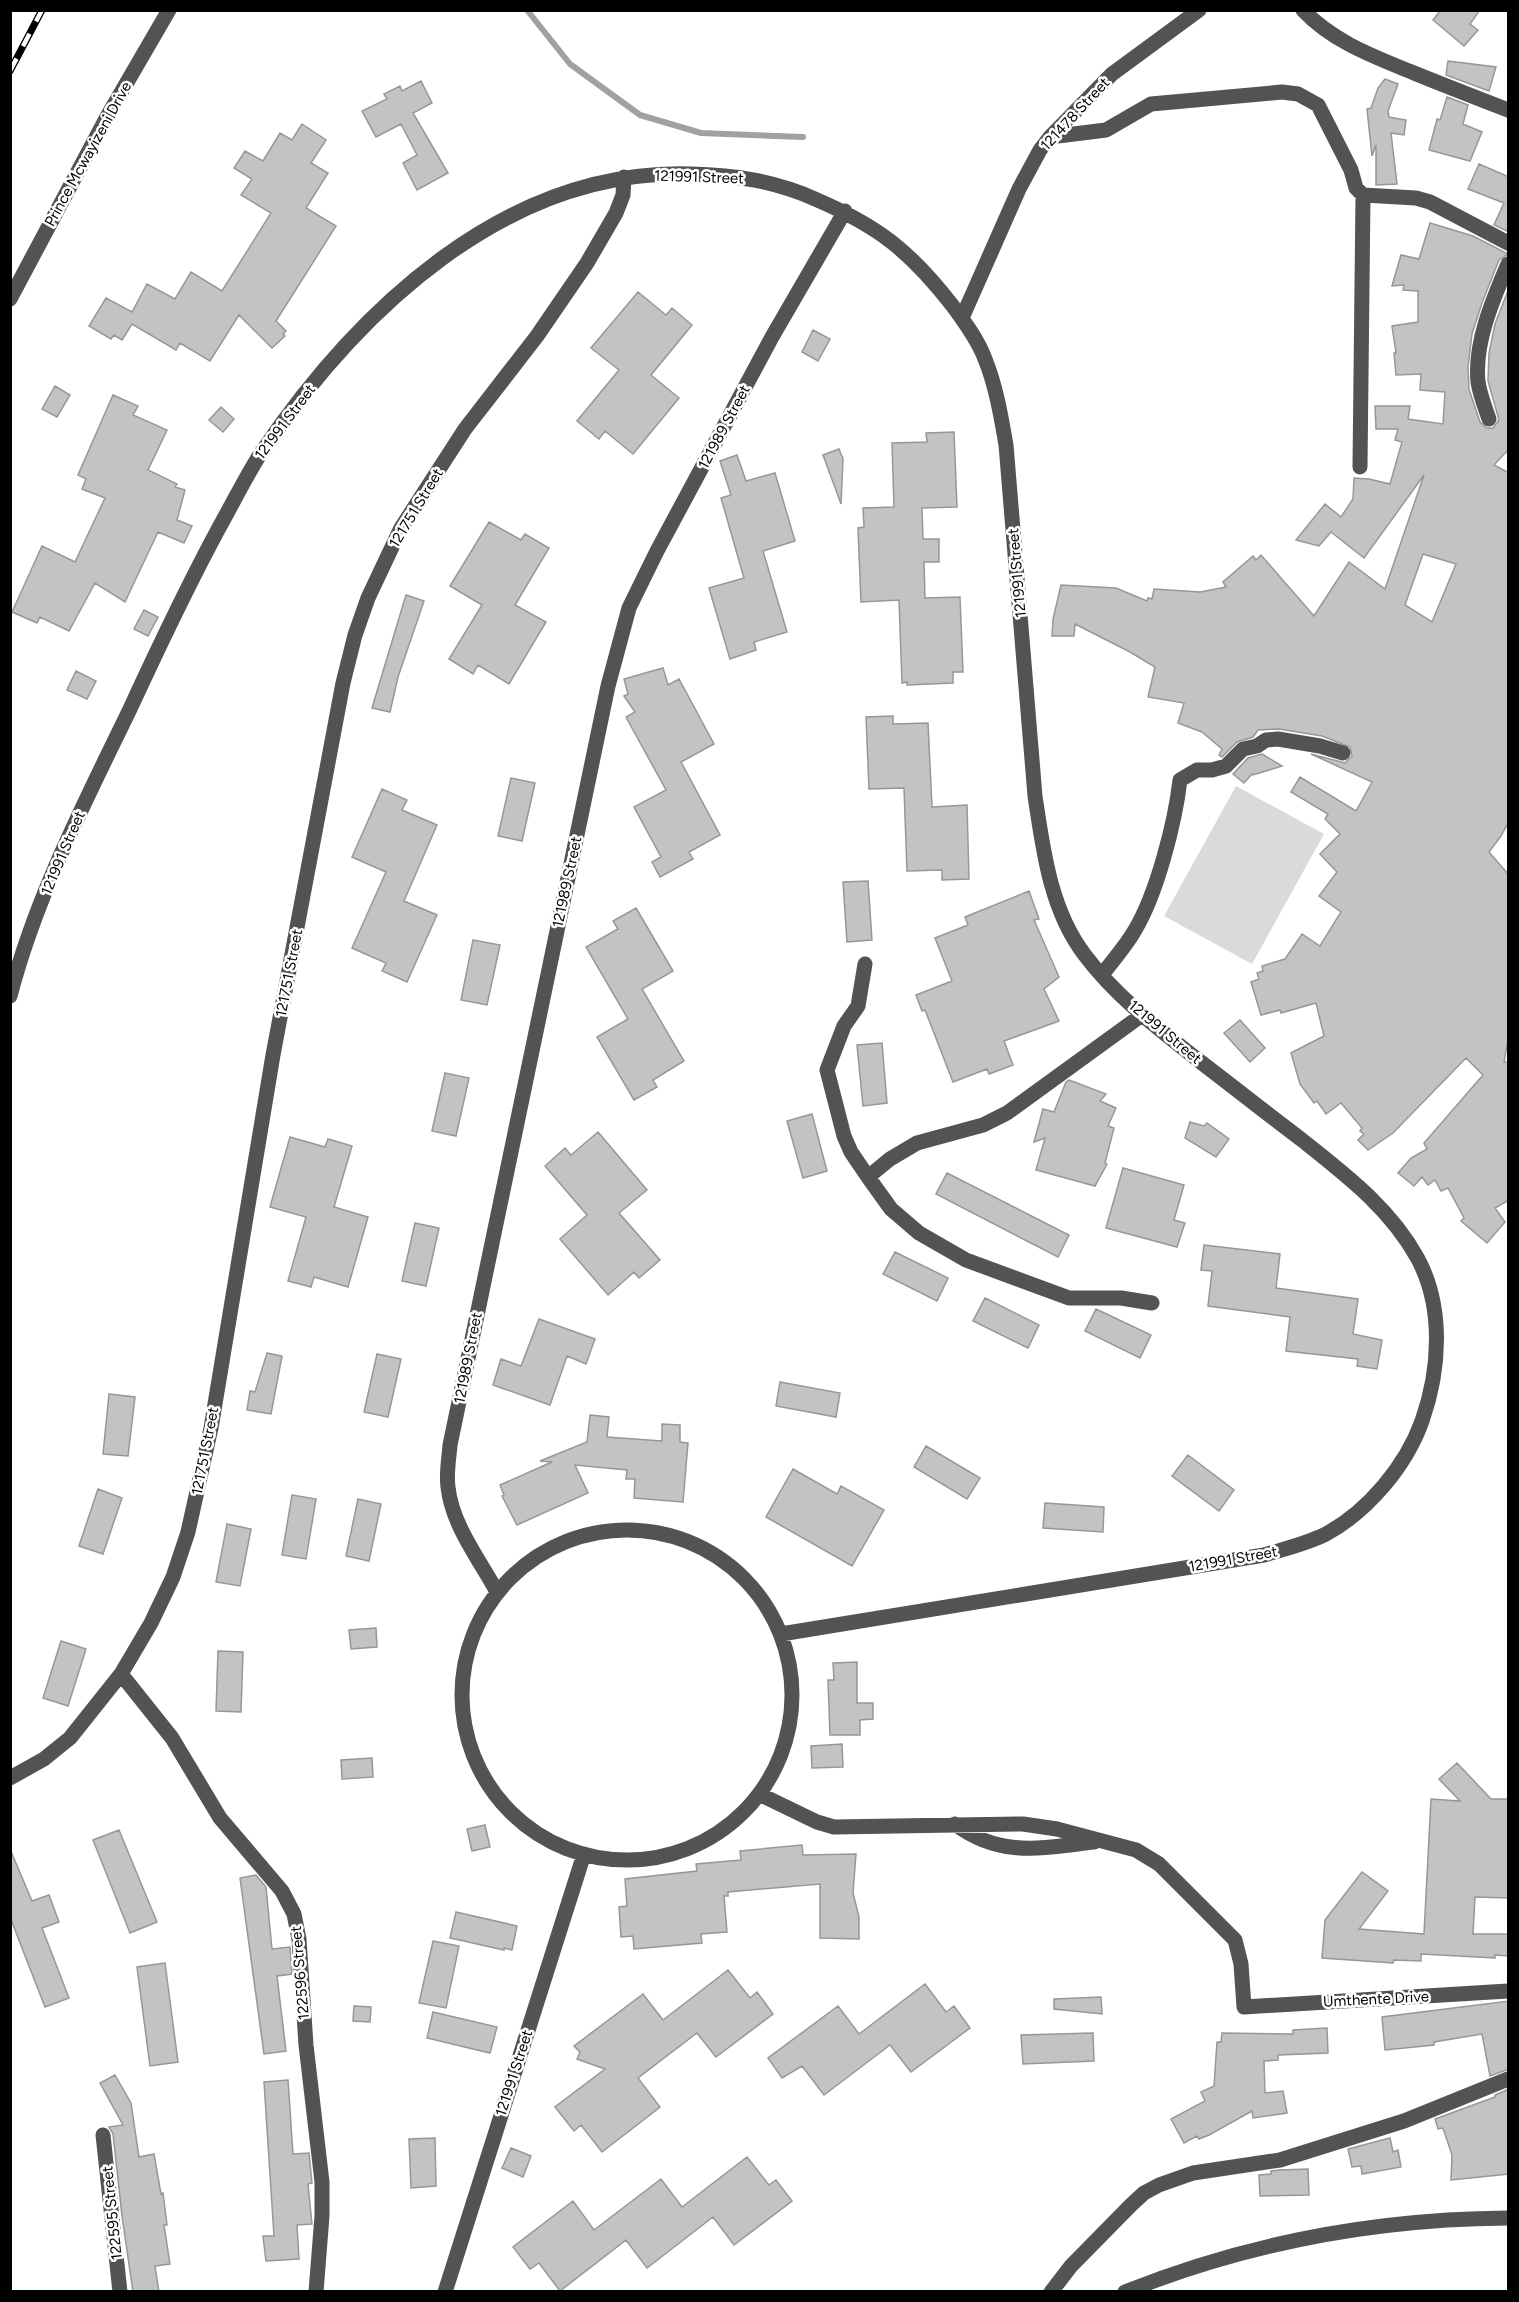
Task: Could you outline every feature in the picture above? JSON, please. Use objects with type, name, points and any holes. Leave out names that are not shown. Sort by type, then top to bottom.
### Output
[{"type":"street","name":"Prince Mcwayizeni Drive","points":[[10,299],[108,115],[169,10]]},
{"type":"street","name":"121478 Street","points":[[962,318],[1018,189],[1050,137],[1112,74],[1199,10]]},
{"type":"street","points":[[1303,10],[1314,22],[1344,42],[1375,57],[1509,111]]},
{"type":"street","points":[[1050,137],[1106,130],[1151,104],[1282,92],[1298,94],[1318,105],[1351,170],[1356,188],[1364,195],[1416,198],[1430,202],[1509,243]]},
{"type":"street","name":"121991 Street","points":[[10,996],[32,925],[83,806],[173,617],[258,457],[289,414],[375,315],[424,271],[459,246],[513,215],[549,199],[624,177],[669,173],[727,175],[762,180],[793,189],[844,211],[870,225],[899,246],[930,277],[962,318],[985,357],[1000,409],[1006,444],[1035,796],[1042,844],[1052,888],[1064,917],[1083,952],[1102,975],[1142,1015],[1370,1195],[1390,1218],[1419,1261],[1434,1305],[1437,1330],[1436,1365],[1431,1393],[1417,1435],[1399,1467],[1353,1515],[1326,1534],[1264,1555],[781,1634]]},
{"type":"street","name":"121751 Street","points":[[10,1778],[44,1759],[70,1738],[121,1674],[151,1623],[173,1577],[188,1532],[211,1428],[273,1055],[343,683],[355,634],[368,598],[401,528],[465,429],[537,336],[587,263],[616,213],[623,195],[624,177]]},
{"type":"street","points":[[1360,467],[1364,195]]},
{"type":"street","name":"121989 Street","points":[[497,1592],[465,1537],[450,1498],[447,1475],[450,1445],[612,667],[629,608],[657,551],[783,317],[844,211]]},
{"type":"street","points":[[1489,419],[1479,385],[1479,352],[1495,295],[1509,264]]},
{"type":"street","points":[[1102,975],[1134,932],[1147,908],[1178,805],[1180,780],[1197,770],[1212,770],[1226,766],[1243,749],[1257,746],[1266,740],[1285,740],[1343,753]]},
{"type":"street","points":[[865,964],[858,1006],[843,1026],[827,1070],[844,1136],[851,1152],[891,1209],[919,1233],[966,1260],[1069,1298],[1121,1298],[1152,1303]]},
{"type":"street","points":[[868,1177],[890,1159],[917,1143],[983,1125],[1007,1113],[1142,1015]]},
{"type":"street","points":[[602,1531],[652,1532],[676,1537],[699,1546],[727,1563],[756,1592],[770,1612],[781,1634],[789,1661],[793,1689],[791,1717],[781,1753],[774,1770],[759,1794],[737,1818],[711,1837],[681,1850],[649,1858],[616,1860],[584,1854],[556,1844],[523,1822],[507,1809],[489,1786],[474,1760],[465,1732],[461,1702],[462,1673],[469,1644],[481,1616],[497,1592],[534,1558],[570,1540],[602,1531]]},
{"type":"street","name":"122596 Street","points":[[121,1674],[172,1738],[220,1818],[282,1891],[294,1914],[299,1939],[306,2045],[322,2182],[322,2216],[316,2292]]},
{"type":"street","points":[[759,1794],[817,1822],[834,1827],[1007,1823],[1040,1825],[1103,1841]]},
{"type":"street","points":[[955,1824],[977,1839],[1011,1848],[1044,1848],[1103,1841]]},
{"type":"street","name":"Umthente Drive","points":[[1103,1841],[1136,1851],[1159,1864],[1227,1930],[1235,1940],[1240,1953],[1244,2007],[1509,1991]]},
{"type":"street","name":"121991 Street","points":[[445,2292],[584,1854]]},
{"type":"street","points":[[1051,2292],[1071,2266],[1131,2205],[1144,2193],[1159,2185],[1181,2176],[1211,2169],[1280,2160],[1404,2121],[1509,2079]]},
{"type":"street","name":"122595 Street","points":[[103,2135],[120,2292]]},
{"type":"street","points":[[1125,2292],[1171,2273],[1273,2244],[1360,2228],[1458,2218],[1509,2218]]},
{"type":"shaded area","points":[[1236,786],[1324,834],[1252,964],[1164,916]]},
{"type":"building","points":[[1441,10],[1480,10],[1470,24],[1478,30],[1464,46],[1433,20]]},
{"type":"building","points":[[1448,61],[1496,67],[1489,91],[1446,75]]},
{"type":"building","points":[[1385,79],[1398,84],[1388,111],[1389,117],[1406,120],[1404,135],[1391,133],[1397,184],[1376,185],[1376,145],[1372,156],[1367,109],[1371,108],[1378,88]]},
{"type":"building","points":[[421,81],[432,103],[413,113],[448,173],[417,190],[403,163],[417,155],[401,124],[376,137],[362,111],[387,99],[384,94],[400,86],[402,91]]},
{"type":"building","points":[[1447,97],[1468,105],[1463,124],[1482,132],[1470,161],[1429,150],[1437,119],[1440,120]]},
{"type":"building","points":[[302,124],[326,140],[311,163],[328,173],[306,208],[336,226],[276,321],[286,331],[283,334],[285,336],[272,348],[239,315],[210,361],[180,343],[176,350],[132,324],[122,340],[114,335],[111,339],[89,326],[106,298],[132,312],[147,284],[175,299],[191,272],[222,291],[271,213],[241,195],[252,179],[234,168],[245,151],[263,161],[280,133],[292,140]]},
{"type":"building","points":[[1479,164],[1509,177],[1509,232],[1494,225],[1504,203],[1468,189]]},
{"type":"building","points":[[1430,223],[1473,236],[1508,254],[1499,260],[1482,303],[1472,334],[1468,367],[1469,389],[1480,422],[1487,428],[1493,428],[1499,420],[1488,381],[1489,353],[1495,324],[1509,288],[1509,449],[1494,465],[1509,473],[1509,821],[1489,852],[1509,875],[1509,1034],[1504,1062],[1509,1062],[1509,1200],[1495,1208],[1505,1222],[1487,1243],[1461,1221],[1464,1218],[1448,1188],[1441,1191],[1435,1180],[1428,1185],[1422,1177],[1414,1186],[1398,1173],[1411,1158],[1427,1149],[1424,1143],[1483,1075],[1466,1058],[1393,1133],[1368,1150],[1358,1140],[1364,1134],[1360,1131],[1362,1128],[1341,1103],[1326,1114],[1317,1101],[1314,1103],[1300,1084],[1291,1053],[1324,1036],[1316,1003],[1281,1013],[1280,1010],[1261,1015],[1251,982],[1259,979],[1257,973],[1263,971],[1262,966],[1285,959],[1302,934],[1320,946],[1341,912],[1319,896],[1337,872],[1320,854],[1340,834],[1325,819],[1328,814],[1291,792],[1300,777],[1356,811],[1372,782],[1311,754],[1345,763],[1352,756],[1350,747],[1322,736],[1279,729],[1258,730],[1253,737],[1237,742],[1222,757],[1219,755],[1222,749],[1202,732],[1178,723],[1184,703],[1148,697],[1155,667],[1075,624],[1074,636],[1052,636],[1053,619],[1061,585],[1116,588],[1147,601],[1148,598],[1152,599],[1154,589],[1200,592],[1226,587],[1223,582],[1253,556],[1256,560],[1261,555],[1314,616],[1349,562],[1385,589],[1424,475],[1364,558],[1331,532],[1319,546],[1296,540],[1325,504],[1341,517],[1353,499],[1354,478],[1390,484],[1402,442],[1395,440],[1398,429],[1376,429],[1375,406],[1410,406],[1408,419],[1443,424],[1445,392],[1420,390],[1421,374],[1396,375],[1392,326],[1418,322],[1418,291],[1403,290],[1404,285],[1392,286],[1401,255],[1419,259]],"holes":[[[1423,554],[1456,564],[1432,622],[1405,605]]]},
{"type":"building","points":[[638,292],[666,315],[672,308],[692,325],[651,375],[679,398],[633,454],[605,431],[599,439],[577,421],[619,370],[591,348]]},
{"type":"building","points":[[813,330],[830,339],[818,361],[802,352]]},
{"type":"building","points":[[55,386],[70,395],[57,417],[42,409]]},
{"type":"building","points":[[113,395],[138,406],[133,415],[167,430],[148,470],[177,484],[175,487],[185,490],[177,520],[192,526],[184,543],[158,532],[125,602],[95,583],[69,631],[40,617],[37,623],[12,612],[42,546],[75,562],[105,498],[82,489],[86,479],[78,475]]},
{"type":"building","points":[[221,407],[234,419],[223,432],[209,420]]},
{"type":"building","points":[[954,432],[957,507],[922,508],[923,539],[939,539],[939,562],[924,562],[925,598],[960,597],[963,672],[953,672],[953,683],[907,685],[907,682],[902,683],[899,600],[861,602],[858,528],[864,527],[863,508],[894,507],[892,443],[927,442],[926,433]]},
{"type":"building","points":[[839,449],[843,459],[841,504],[823,455]]},
{"type":"building","points":[[737,455],[746,481],[775,473],[795,541],[763,551],[787,632],[754,642],[756,650],[730,659],[709,588],[744,578],[721,498],[731,495],[720,461]]},
{"type":"building","points":[[489,522],[521,540],[525,534],[549,548],[515,605],[546,622],[509,684],[478,665],[473,674],[449,659],[482,605],[450,586]]},
{"type":"building","points":[[406,595],[424,601],[398,677],[390,712],[372,708]]},
{"type":"building","points":[[144,610],[158,617],[148,636],[134,629]]},
{"type":"building","points":[[663,668],[668,685],[679,679],[714,744],[681,762],[720,835],[689,852],[693,859],[660,877],[652,862],[661,857],[634,807],[666,790],[626,717],[635,712],[624,696],[628,694],[624,679]]},
{"type":"building","points":[[76,671],[96,681],[87,699],[67,690]]},
{"type":"building","points":[[893,716],[893,724],[928,723],[932,807],[967,805],[969,879],[942,880],[942,870],[907,871],[904,788],[869,789],[866,717]]},
{"type":"building","points":[[1262,754],[1282,766],[1252,774],[1244,783],[1233,774],[1248,758]]},
{"type":"building","points":[[511,778],[535,783],[522,841],[498,836]]},
{"type":"building","points":[[382,789],[407,800],[402,810],[437,825],[404,901],[437,915],[407,982],[382,971],[386,963],[352,948],[386,872],[352,857]]},
{"type":"building","points":[[868,881],[872,940],[847,942],[843,882]]},
{"type":"building","points":[[1029,891],[1039,919],[1034,920],[1059,977],[1044,989],[1059,1021],[1004,1041],[1013,1065],[989,1074],[987,1069],[953,1082],[925,1010],[922,1011],[916,995],[952,981],[935,938],[968,925],[965,917]]},
{"type":"building","points":[[636,908],[673,971],[642,989],[684,1061],[653,1080],[657,1087],[634,1100],[597,1037],[628,1019],[586,947],[618,929],[613,921]]},
{"type":"building","points":[[473,940],[500,945],[487,1005],[461,1000]]},
{"type":"building","points":[[1240,1020],[1265,1048],[1250,1062],[1224,1033]]},
{"type":"building","points":[[882,1043],[887,1103],[863,1106],[857,1045]]},
{"type":"building","points":[[445,1073],[469,1078],[456,1136],[432,1131]]},
{"type":"building","points":[[1069,1080],[1106,1094],[1100,1101],[1116,1108],[1108,1126],[1114,1128],[1105,1163],[1107,1164],[1095,1186],[1036,1170],[1045,1138],[1034,1142],[1043,1109],[1054,1112],[1066,1082]]},
{"type":"building","points":[[812,1114],[827,1171],[803,1178],[787,1121]]},
{"type":"building","points":[[1190,1122],[1204,1126],[1207,1123],[1229,1139],[1216,1157],[1185,1138]]},
{"type":"building","points":[[598,1132],[647,1190],[619,1213],[660,1260],[639,1278],[634,1272],[608,1295],[560,1239],[587,1215],[545,1166],[565,1148],[571,1155]]},
{"type":"building","points":[[290,1137],[325,1147],[328,1139],[352,1146],[334,1207],[368,1217],[348,1287],[314,1277],[311,1287],[288,1281],[306,1217],[270,1207]]},
{"type":"building","points":[[1123,1168],[1184,1185],[1174,1220],[1185,1223],[1177,1247],[1106,1228]]},
{"type":"building","points":[[947,1173],[1069,1235],[1058,1257],[936,1194]]},
{"type":"building","points":[[415,1223],[439,1228],[426,1286],[402,1281]]},
{"type":"building","points":[[1204,1245],[1280,1254],[1276,1288],[1358,1299],[1353,1334],[1382,1340],[1377,1369],[1357,1366],[1358,1359],[1286,1351],[1290,1317],[1208,1306],[1212,1271],[1201,1270]]},
{"type":"building","points":[[895,1252],[948,1278],[937,1301],[883,1274]]},
{"type":"building","points":[[985,1298],[1039,1325],[1028,1348],[973,1321]]},
{"type":"building","points":[[1096,1309],[1151,1335],[1140,1358],[1085,1331]]},
{"type":"building","points":[[539,1319],[595,1339],[586,1364],[567,1356],[550,1405],[493,1385],[501,1359],[521,1366]]},
{"type":"building","points":[[267,1353],[282,1356],[271,1414],[247,1410],[250,1391],[255,1392]]},
{"type":"building","points":[[377,1354],[401,1359],[388,1417],[364,1412]]},
{"type":"building","points":[[780,1382],[840,1393],[836,1417],[776,1406]]},
{"type":"building","points":[[109,1394],[135,1397],[128,1456],[103,1454]]},
{"type":"building","points":[[590,1415],[609,1417],[607,1437],[662,1441],[662,1424],[680,1425],[680,1442],[688,1443],[683,1502],[634,1498],[635,1479],[626,1479],[627,1470],[575,1465],[588,1493],[517,1525],[502,1496],[504,1495],[500,1485],[552,1462],[540,1461],[587,1442]]},
{"type":"building","points":[[926,1446],[980,1478],[967,1499],[914,1467]]},
{"type":"building","points":[[1188,1455],[1234,1490],[1219,1511],[1172,1476]]},
{"type":"building","points":[[793,1469],[837,1494],[841,1486],[884,1510],[852,1566],[766,1517]]},
{"type":"building","points":[[98,1489],[122,1498],[103,1554],[79,1546]]},
{"type":"building","points":[[292,1495],[316,1499],[306,1559],[282,1555]]},
{"type":"building","points":[[358,1499],[381,1504],[369,1561],[346,1556]]},
{"type":"building","points":[[1045,1503],[1104,1507],[1103,1532],[1043,1528]]},
{"type":"building","points":[[227,1524],[251,1529],[240,1586],[216,1582]]},
{"type":"building","points":[[376,1628],[377,1647],[351,1649],[349,1630]]},
{"type":"building","points":[[61,1641],[86,1649],[68,1706],[43,1698]]},
{"type":"building","points":[[218,1651],[243,1652],[241,1712],[216,1711]]},
{"type":"building","points":[[857,1662],[857,1703],[873,1703],[873,1719],[860,1720],[860,1735],[830,1735],[828,1680],[834,1680],[833,1663]]},
{"type":"building","points":[[842,1744],[843,1767],[812,1768],[811,1746]]},
{"type":"building","points":[[372,1758],[373,1777],[342,1779],[341,1760]]},
{"type":"building","points":[[1457,1763],[1491,1799],[1509,1799],[1509,1898],[1475,1897],[1473,1934],[1509,1934],[1509,1956],[1495,1955],[1495,1958],[1421,1954],[1421,1961],[1394,1960],[1393,1963],[1322,1958],[1325,1920],[1362,1872],[1388,1891],[1359,1929],[1424,1934],[1431,1799],[1460,1801],[1439,1779]]},
{"type":"building","points":[[485,1825],[490,1847],[472,1851],[467,1829]]},
{"type":"building","points":[[119,1830],[157,1922],[130,1933],[93,1840]]},
{"type":"building","points":[[802,1845],[803,1855],[856,1854],[853,1893],[859,1917],[859,1939],[820,1938],[820,1884],[728,1892],[728,1896],[724,1896],[727,1932],[701,1934],[702,1943],[634,1949],[633,1936],[621,1937],[619,1907],[627,1906],[625,1879],[697,1871],[696,1864],[741,1860],[740,1851]]},
{"type":"building","points":[[10,1849],[32,1901],[49,1895],[59,1922],[42,1928],[69,1998],[45,2007],[10,1917]]},
{"type":"building","points":[[256,1875],[266,1887],[272,1949],[290,1947],[292,1974],[277,1976],[286,2051],[264,2054],[240,1878]]},
{"type":"building","points":[[456,1912],[517,1926],[512,1950],[450,1938]]},
{"type":"building","points":[[433,1941],[459,1946],[446,2008],[419,2003]]},
{"type":"building","points":[[165,1963],[178,2062],[150,2066],[137,1967]]},
{"type":"building","points":[[728,1970],[750,1998],[757,1992],[773,2014],[716,2057],[697,2033],[638,2078],[660,2107],[602,2152],[581,2125],[574,2131],[555,2107],[605,2069],[577,2059],[580,2052],[574,2046],[643,1994],[663,2020]]},
{"type":"building","points":[[925,1984],[946,2012],[954,2006],[970,2028],[911,2072],[890,2045],[824,2095],[802,2066],[782,2078],[768,2058],[838,2006],[859,2034]]},
{"type":"building","points":[[1101,1997],[1102,2014],[1054,2009],[1054,1999]]},
{"type":"building","points":[[1509,2001],[1509,2069],[1490,2076],[1482,2034],[1434,2042],[1434,2045],[1385,2050],[1382,2017]]},
{"type":"building","points":[[354,2006],[371,2007],[370,2022],[353,2021]]},
{"type":"building","points":[[433,2012],[497,2027],[490,2053],[427,2038]]},
{"type":"building","points":[[1327,2028],[1328,2053],[1278,2055],[1278,2060],[1264,2061],[1265,2093],[1283,2091],[1287,2113],[1253,2118],[1252,2111],[1209,2135],[1199,2139],[1197,2136],[1184,2143],[1171,2119],[1205,2101],[1201,2092],[1214,2086],[1217,2042],[1221,2042],[1222,2033],[1293,2034],[1293,2030]]},
{"type":"building","points":[[1093,2033],[1094,2061],[1023,2064],[1021,2035]]},
{"type":"building","points":[[115,2075],[131,2103],[139,2157],[154,2154],[161,2194],[163,2193],[167,2225],[164,2225],[170,2264],[155,2266],[159,2292],[133,2292],[113,2134],[109,2127],[123,2125],[100,2083]]},
{"type":"building","points":[[288,2080],[293,2154],[309,2153],[312,2183],[308,2184],[312,2224],[297,2225],[299,2259],[266,2261],[263,2236],[274,2236],[264,2082]]},
{"type":"building","points":[[1509,2089],[1509,2174],[1451,2180],[1452,2155],[1443,2128],[1438,2129],[1435,2119],[1495,2097]]},
{"type":"building","points":[[435,2138],[436,2186],[411,2188],[409,2139]]},
{"type":"building","points":[[1390,2138],[1393,2152],[1398,2150],[1401,2167],[1362,2174],[1361,2166],[1352,2167],[1348,2149]]},
{"type":"building","points":[[511,2148],[531,2156],[523,2177],[502,2168]]},
{"type":"building","points":[[747,2157],[769,2185],[776,2180],[792,2201],[734,2245],[713,2217],[647,2268],[626,2240],[560,2291],[539,2263],[530,2269],[513,2247],[573,2201],[594,2230],[661,2179],[682,2207]]},
{"type":"building","points":[[1308,2169],[1309,2195],[1260,2196],[1259,2175],[1271,2174],[1271,2171],[1279,2170]]},
{"type":"waterway","points":[[527,10],[570,64],[640,115],[701,133],[803,137]]},
{"type":"railway","points":[[10,71],[42,10]]}]
